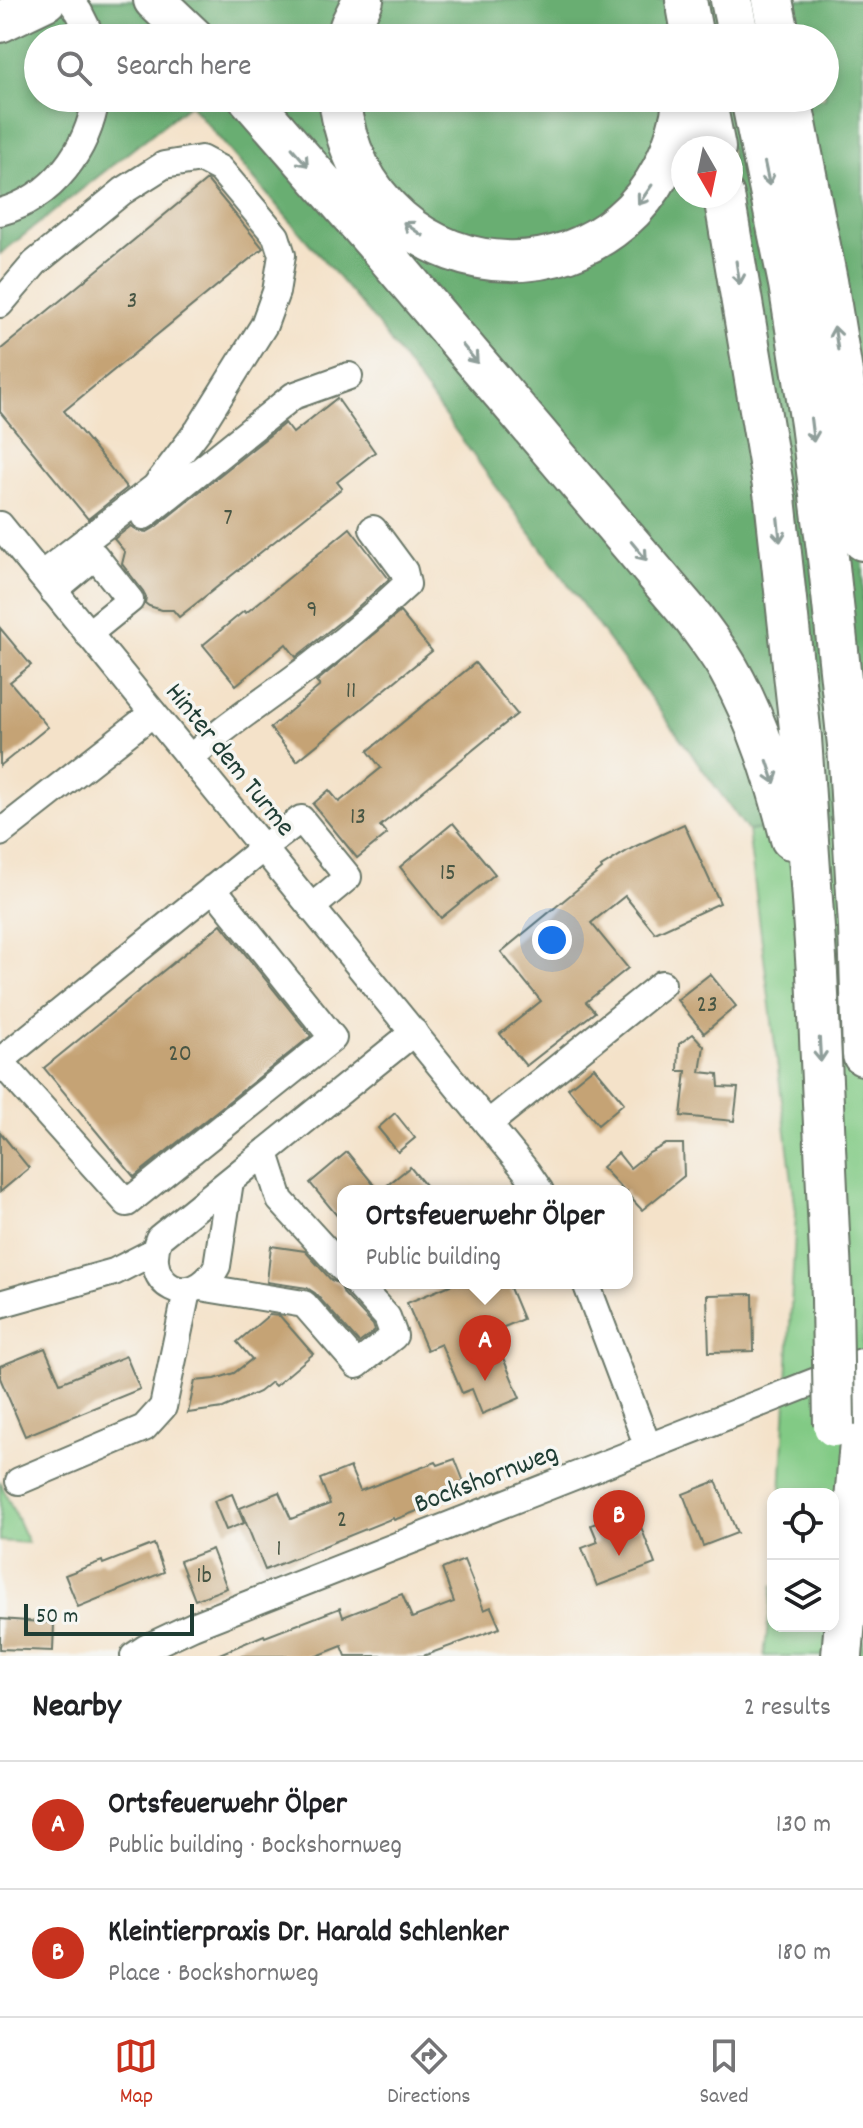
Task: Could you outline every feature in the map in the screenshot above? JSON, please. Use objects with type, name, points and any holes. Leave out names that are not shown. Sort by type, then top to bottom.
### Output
[{"type":"highway","points":[[0,22],[46,0]]},
{"type":"highway","points":[[154,0],[179,24]]},
{"type":"highway","points":[[352,24],[363,0]]},
{"type":"highway","points":[[261,112],[646,559],[694,619],[728,669],[755,722],[781,800],[802,884],[817,973]]},
{"type":"highway","points":[[341,112],[348,143],[358,165],[384,203],[399,218],[434,242],[454,251],[496,261],[518,261],[539,260],[579,248],[632,213],[668,155],[681,112]]},
{"type":"highway","points":[[708,112],[713,136]]},
{"type":"highway","points":[[754,112],[789,284],[827,550],[848,745],[863,1055]]},
{"type":"highway","points":[[794,112],[849,415],[863,540]]},
{"type":"highway","points":[[726,208],[775,498],[801,738],[817,973],[832,1298],[848,1422],[842,1656]]},
{"type":"highway","points":[[834,1656],[848,1422],[863,1369]]},
{"type":"street","points":[[70,0],[85,24]]},
{"type":"street","points":[[0,212],[40,194],[62,175],[80,148],[94,112]]},
{"type":"street","points":[[0,304],[35,263],[123,191],[164,165],[201,159],[220,169],[276,236],[282,255],[276,292],[264,325],[199,429],[155,487],[47,583]]},
{"type":"street","points":[[47,583],[95,556],[293,396],[349,376]]},
{"type":"street","name":"Hinter dem Turme","points":[[0,525],[536,1185]]},
{"type":"street","points":[[190,759],[211,738],[281,688],[407,584],[404,571],[373,529]]},
{"type":"street","points":[[88,634],[130,600],[95,556]]},
{"type":"street","points":[[0,833],[153,713]]},
{"type":"street","points":[[213,888],[333,1038],[127,1203],[0,1061],[213,888],[301,819],[348,877],[312,907]]},
{"type":"street","points":[[488,1124],[662,984]]},
{"type":"street","points":[[361,1289],[387,1317],[394,1336],[357,1365],[304,1304],[194,1289],[172,1289],[160,1278],[153,1252],[159,1238],[414,1032]]},
{"type":"street","points":[[265,1153],[280,1200],[337,1262]]},
{"type":"street","points":[[19,1481],[144,1428],[163,1407],[194,1289],[211,1277],[217,1266],[230,1181]]},
{"type":"street","points":[[0,1304],[114,1272],[153,1252]]},
{"type":"street","points":[[588,1289],[648,1447]]},
{"type":"street","name":"Bockshornweg","points":[[134,1656],[193,1626],[863,1363]]},
{"type":"green space","points":[[0,0],[863,0],[863,814],[748,831],[373,318],[197,112],[839,112],[839,24],[24,24],[24,112],[180,112],[0,254]]},
{"type":"green space","points":[[863,814],[863,1656],[764,1656],[767,1632],[839,1632],[839,1488],[781,1488],[796,1212],[748,831]]},
{"type":"green space","points":[[0,1481],[28,1543],[0,1541]]},
{"type":"building","points":[[207,180],[263,248],[64,411],[127,488],[88,519],[0,412],[0,350]]},
{"type":"building","points":[[337,398],[375,452],[337,482],[342,488],[179,617],[173,610],[162,610],[145,603],[143,591],[122,564],[125,552],[114,539],[131,526],[147,532],[154,528],[285,423],[293,433]]},
{"type":"building","points":[[350,528],[389,579],[296,657],[286,644],[236,685],[203,645]]},
{"type":"building","points":[[400,612],[432,651],[297,761],[270,728],[320,686],[316,682]]},
{"type":"building","points":[[0,628],[31,665],[10,682],[48,727],[0,766]]},
{"type":"building","points":[[475,663],[517,714],[380,826],[387,834],[357,858],[313,804],[329,790],[339,802],[381,768],[368,751]]},
{"type":"building","points":[[453,823],[495,874],[441,918],[400,867]]},
{"type":"building","points":[[684,824],[720,903],[655,933],[625,896],[591,923],[628,968],[586,1002],[595,1012],[526,1066],[500,1034],[541,1001],[501,952],[601,867],[634,847]]},
{"type":"building","points":[[221,924],[311,1036],[134,1177],[44,1068]]},
{"type":"building","points":[[710,974],[736,1006],[704,1033],[677,1000]]},
{"type":"building","points":[[693,1034],[704,1046],[700,1072],[718,1074],[719,1087],[738,1088],[734,1121],[681,1116],[686,1071],[678,1071],[679,1044]]},
{"type":"building","points":[[594,1067],[624,1103],[598,1125],[568,1088]]},
{"type":"building","points":[[395,1113],[415,1138],[398,1152],[378,1128]]},
{"type":"building","points":[[0,1132],[29,1168],[0,1192]]},
{"type":"building","points":[[666,1144],[683,1144],[684,1176],[642,1210],[633,1200],[633,1185],[618,1185],[602,1167],[618,1153],[630,1168]]},
{"type":"building","points":[[347,1152],[374,1185],[337,1185],[337,1216],[310,1183]]},
{"type":"building","points":[[410,1167],[425,1185],[388,1185]]},
{"type":"building","points":[[271,1246],[305,1251],[337,1283],[337,1289],[342,1289],[375,1331],[359,1343],[315,1293],[307,1288],[267,1282]]},
{"type":"building","points":[[441,1289],[510,1289],[523,1319],[492,1332],[520,1398],[482,1414],[472,1389],[462,1393],[441,1344],[427,1350],[407,1303]]},
{"type":"building","points":[[753,1294],[754,1351],[709,1352],[707,1295]]},
{"type":"building","points":[[269,1315],[280,1316],[313,1354],[275,1386],[271,1382],[259,1392],[223,1408],[188,1413],[195,1381],[234,1373],[252,1359],[237,1342]]},
{"type":"building","points":[[45,1348],[60,1383],[126,1356],[140,1389],[25,1436],[0,1378],[0,1366]]},
{"type":"building","points":[[455,1459],[464,1482],[447,1488],[451,1498],[265,1570],[240,1508],[279,1492],[291,1519],[330,1504],[320,1479],[350,1467],[360,1491],[436,1462],[438,1465]]},
{"type":"building","points":[[716,1481],[737,1533],[703,1546],[683,1494]]},
{"type":"building","points":[[232,1494],[244,1523],[226,1530],[214,1501]]},
{"type":"building","points":[[614,1516],[621,1534],[641,1527],[655,1564],[597,1586],[582,1548],[598,1542],[591,1525]]},
{"type":"building","points":[[154,1544],[164,1572],[78,1607],[65,1575]]},
{"type":"building","points":[[212,1549],[227,1588],[195,1600],[180,1561]]},
{"type":"building","points":[[464,1560],[484,1610],[491,1607],[500,1628],[423,1656],[346,1656],[342,1646],[317,1656],[215,1656],[340,1608],[343,1617],[402,1594],[412,1618],[454,1602],[442,1569]]},
{"type":"building","points":[[0,1619],[54,1623],[53,1651],[0,1649]]},
{"type":"place","name":"Ortsfeuerwehr Ölper","points":[[485,1381]]},
{"type":"place","name":"Kleintierpraxis Dr. Harald Schlenker","points":[[619,1556]]}]
